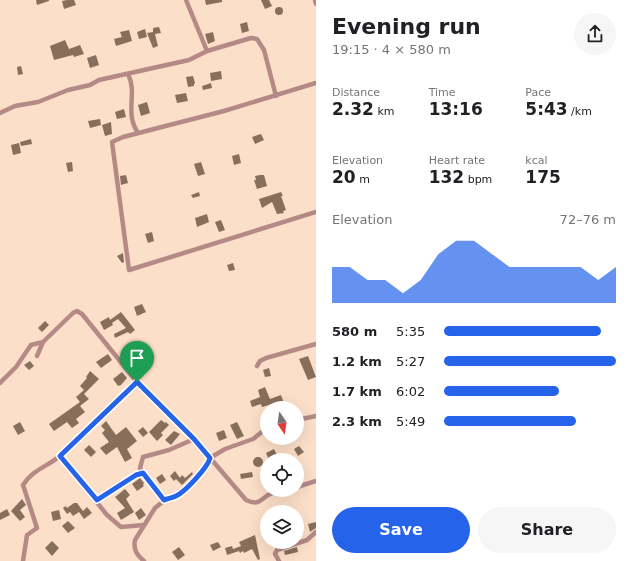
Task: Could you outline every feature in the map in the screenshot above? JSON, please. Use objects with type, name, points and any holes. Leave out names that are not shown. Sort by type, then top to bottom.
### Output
[{"type":"street","points":[[186,0],[206,50]]},
{"type":"street","points":[[315,0],[316,4]]},
{"type":"street","points":[[0,113],[15,106],[38,102],[68,90],[90,85],[98,80],[189,60],[206,50],[251,38],[257,39],[264,50],[276,96]]},
{"type":"street","points":[[128,74],[132,90],[130,102],[131,120],[138,133]]},
{"type":"street","points":[[316,83],[276,96],[138,133],[112,142],[129,270],[316,212]]},
{"type":"street","points":[[37,356],[43,342],[73,313],[77,311],[82,314],[137,382],[194,439],[249,502],[259,503],[266,497]]},
{"type":"street","points":[[0,383],[16,367],[31,346],[43,342]]},
{"type":"street","points":[[257,366],[260,361],[266,358],[316,344]]},
{"type":"street","points":[[23,561],[26,535],[37,528],[23,485],[40,467],[60,456],[137,382]]},
{"type":"street","points":[[304,419],[316,416]]},
{"type":"street","points":[[144,561],[135,552],[134,546],[144,525],[155,508],[164,500],[178,495],[208,464],[210,458],[225,449],[253,439],[260,434]]},
{"type":"street","points":[[164,500],[140,468],[143,457],[169,450],[194,439]]},
{"type":"street","points":[[60,456],[97,500],[107,515],[121,527],[144,525]]},
{"type":"street","points":[[97,500],[136,475],[143,473]]},
{"type":"street","points":[[304,485],[316,481]]},
{"type":"street","points":[[279,561],[275,554],[277,550],[307,540],[316,532]]},
{"type":"building","points":[[36,0],[49,0],[49,1],[37,5]]},
{"type":"building","points":[[74,0],[76,5],[64,9],[62,1]]},
{"type":"building","points":[[205,0],[222,0],[222,2],[206,5]]},
{"type":"building","points":[[261,0],[269,0],[272,6],[265,9]]},
{"type":"building","points":[[277,7],[281,7],[283,11],[281,15],[277,15],[275,13],[275,9]]},
{"type":"building","points":[[247,22],[249,31],[242,33],[240,24]]},
{"type":"building","points":[[159,27],[161,33],[155,34],[158,46],[153,48],[147,33],[153,32],[153,28]]},
{"type":"building","points":[[145,29],[147,37],[139,39],[137,32]]},
{"type":"building","points":[[129,30],[132,41],[116,46],[114,39],[122,37],[120,32]]},
{"type":"building","points":[[213,32],[215,41],[208,44],[205,34]]},
{"type":"building","points":[[65,40],[69,49],[80,45],[84,54],[54,60],[50,46]]},
{"type":"building","points":[[96,55],[99,65],[90,68],[87,58]]},
{"type":"building","points":[[21,66],[23,74],[18,75],[17,67]]},
{"type":"building","points":[[221,71],[222,79],[211,81],[210,73]]},
{"type":"building","points":[[193,76],[195,83],[194,86],[188,87],[186,77]]},
{"type":"building","points":[[211,83],[212,88],[203,90],[202,86]]},
{"type":"building","points":[[186,93],[188,101],[177,103],[175,95]]},
{"type":"building","points":[[147,102],[150,113],[141,116],[138,105]]},
{"type":"building","points":[[124,109],[126,117],[117,119],[115,112]]},
{"type":"building","points":[[100,119],[101,125],[90,128],[88,121]]},
{"type":"building","points":[[111,122],[112,134],[105,136],[102,125]]},
{"type":"building","points":[[261,134],[264,140],[255,144],[252,137]]},
{"type":"building","points":[[31,139],[32,144],[21,146],[20,142]]},
{"type":"building","points":[[19,143],[21,153],[13,155],[11,145]]},
{"type":"building","points":[[239,154],[241,163],[234,165],[232,156]]},
{"type":"building","points":[[72,162],[73,171],[68,172],[66,163]]},
{"type":"building","points":[[201,162],[205,174],[198,176],[194,164]]},
{"type":"building","points":[[126,175],[128,183],[121,185],[120,176]]},
{"type":"building","points":[[264,175],[267,186],[257,189],[254,180],[256,180],[255,176]]},
{"type":"building","points":[[199,192],[200,196],[193,198],[191,195]]},
{"type":"building","points":[[281,192],[286,210],[283,211],[284,213],[277,214],[272,202],[262,208],[259,199]]},
{"type":"building","points":[[207,214],[209,222],[197,227],[195,218]]},
{"type":"building","points":[[221,220],[225,230],[219,232],[215,222]]},
{"type":"building","points":[[152,232],[154,241],[148,243],[145,234]]},
{"type":"building","points":[[123,253],[124,262],[122,263],[117,256]]},
{"type":"building","points":[[233,263],[235,270],[229,271],[227,265]]},
{"type":"building","points":[[142,304],[146,312],[137,316],[134,307]]},
{"type":"building","points":[[121,312],[135,330],[130,334],[128,332],[115,338],[114,334],[126,328],[118,319],[112,323],[113,325],[104,330],[100,322],[109,317],[110,320]]},
{"type":"building","points":[[45,321],[49,325],[42,332],[38,328]]},
{"type":"building","points":[[108,354],[112,360],[101,368],[96,362]]},
{"type":"building","points":[[308,356],[316,377],[308,380],[299,359]]},
{"type":"building","points":[[30,361],[34,366],[29,370],[24,365]]},
{"type":"building","points":[[269,368],[271,376],[265,377],[263,370]]},
{"type":"building","points":[[90,371],[99,379],[84,394],[89,399],[80,406],[85,412],[76,419],[79,423],[72,428],[67,422],[54,431],[49,424],[80,402],[76,397],[84,390],[80,386],[87,378],[86,377]]},
{"type":"building","points":[[122,372],[127,378],[121,385],[118,386],[113,379]]},
{"type":"building","points":[[265,387],[270,399],[281,395],[283,401],[260,401],[260,404],[252,407],[250,401],[260,397],[258,390]]},
{"type":"building","points":[[161,420],[169,425],[161,433],[163,435],[157,441],[149,432]]},
{"type":"building","points":[[106,421],[116,435],[126,427],[137,441],[127,449],[132,458],[125,462],[117,447],[106,455],[100,448],[109,442],[102,433],[105,430],[101,426]]},
{"type":"building","points":[[20,422],[25,431],[18,435],[13,426]]},
{"type":"building","points":[[237,422],[244,436],[237,439],[230,425]]},
{"type":"building","points":[[143,427],[148,433],[143,437],[138,431]]},
{"type":"building","points":[[224,430],[227,438],[219,441],[216,433]]},
{"type":"building","points":[[174,431],[180,434],[171,445],[165,440]]},
{"type":"building","points":[[89,445],[96,452],[91,457],[84,450]]},
{"type":"building","points":[[299,446],[304,452],[296,453],[294,449]]},
{"type":"building","points":[[274,449],[276,453],[266,453]]},
{"type":"building","points":[[260,457],[260,467],[256,467],[253,464],[253,460],[254,458]]},
{"type":"building","points":[[175,471],[180,478],[182,475],[185,478],[192,472],[193,474],[182,485],[176,479],[174,481],[170,476]]},
{"type":"building","points":[[252,472],[253,477],[241,479],[240,474]]},
{"type":"building","points":[[162,474],[166,480],[160,484],[156,478]]},
{"type":"building","points":[[140,478],[144,483],[144,486],[137,491],[132,484]]},
{"type":"building","points":[[125,489],[130,495],[126,499],[134,512],[121,520],[117,513],[125,508],[115,497]]},
{"type":"building","points":[[22,499],[26,505],[20,510],[25,517],[20,521],[11,511]]},
{"type":"building","points":[[74,503],[77,503],[83,511],[87,507],[92,513],[84,519],[79,512],[73,516],[70,512],[67,514],[63,508],[66,506],[67,508]]},
{"type":"building","points":[[141,508],[146,515],[139,520],[135,513]]},
{"type":"building","points":[[7,509],[10,515],[0,520],[0,513]]},
{"type":"building","points":[[59,510],[61,519],[53,521],[51,512]]},
{"type":"building","points":[[68,521],[75,528],[68,533],[62,526]]},
{"type":"building","points":[[316,522],[316,528],[310,532],[308,524]]},
{"type":"building","points":[[255,535],[260,559],[258,560],[252,549],[244,553],[243,551],[240,553],[239,551],[227,555],[225,548],[232,546],[233,549],[241,546],[239,542]]},
{"type":"building","points":[[52,541],[59,548],[52,556],[45,548]]},
{"type":"building","points":[[218,542],[221,547],[213,551],[210,545]]},
{"type":"building","points":[[179,547],[185,555],[178,560],[172,552]]},
{"type":"building","points":[[297,549],[298,552],[285,555],[284,551]]},
{"type":"route","points":[[137,382],[161,408],[194,439],[210,458],[208,464],[195,480],[178,495],[164,500],[143,473],[136,475],[97,500],[60,456],[137,382]]}]
